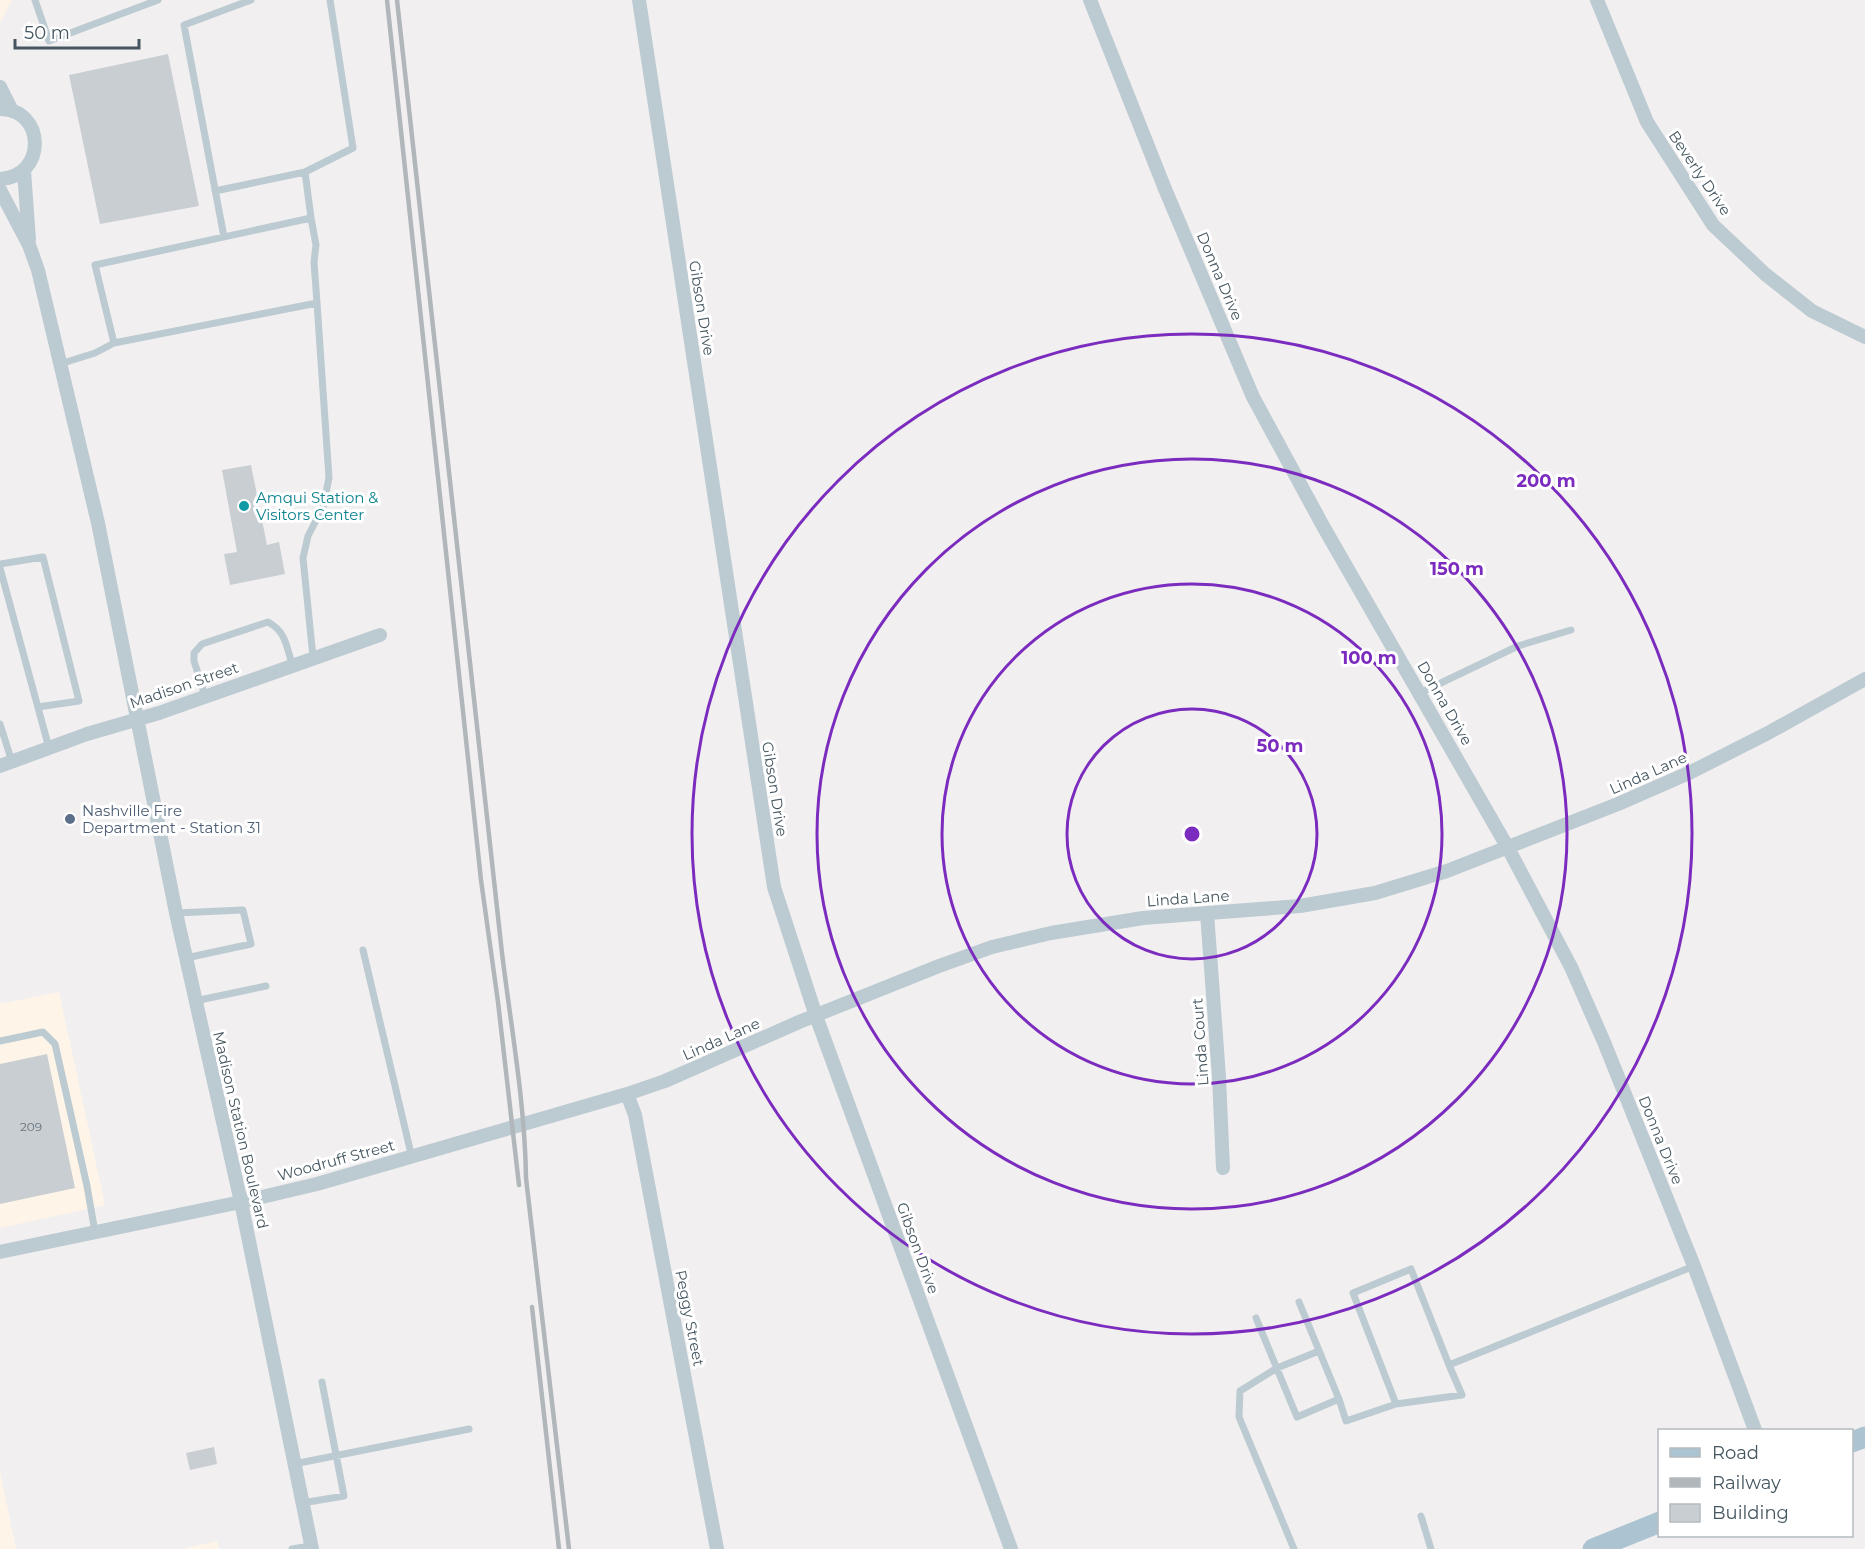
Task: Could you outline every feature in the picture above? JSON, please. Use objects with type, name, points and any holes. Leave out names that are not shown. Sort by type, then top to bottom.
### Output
[{"type":"main road","points":[[1593,1549],[1658,1522]]},
{"type":"street","name":"Gibson Drive","points":[[639,0],[774,887],[816,1016],[1011,1549]]},
{"type":"street","name":"Donna Drive","points":[[1090,0],[1165,189],[1253,397],[1323,526],[1508,848],[1571,968],[1604,1042],[1694,1266],[1754,1429]]},
{"type":"street","name":"Beverly Drive","points":[[1597,0],[1647,122],[1713,225],[1765,274],[1812,311],[1865,337]]},
{"type":"street","points":[[0,87],[6,110],[25,119],[32,128],[35,139],[35,151],[24,171],[14,177],[0,179]]},
{"type":"street","points":[[24,171],[29,245]]},
{"type":"street","points":[[0,190],[29,245]]},
{"type":"street","name":"Madison Station Boulevard","points":[[29,245],[40,277],[98,523],[176,914],[241,1202],[311,1548]]},
{"type":"street","name":"Madison Street","points":[[6,764],[380,635]]},
{"type":"street","name":"Linda Lane","points":[[503,1130],[665,1081],[816,1016],[992,947],[1107,923],[1143,918],[1300,906],[1375,893],[1447,871],[1618,804],[1691,772],[1768,733],[1865,679]]},
{"type":"street","name":"Linda Court","points":[[1207,913],[1223,1168]]},
{"type":"street","name":"Peggy Street","points":[[627,1094],[635,1115],[717,1549]]},
{"type":"street","name":"Woodruff Street","points":[[0,1252],[241,1202],[412,1158],[503,1130]]},
{"type":"lane","points":[[35,0],[49,41],[158,0]]},
{"type":"lane","points":[[224,237],[184,25],[251,0]]},
{"type":"lane","points":[[215,192],[305,172],[353,148],[330,0]]},
{"type":"lane","points":[[305,172],[316,245],[314,262],[329,478],[323,507],[308,536],[303,558],[313,657]]},
{"type":"lane","points":[[114,343],[95,265],[311,218]]},
{"type":"lane","points":[[60,364],[95,353],[114,343],[317,303]]},
{"type":"lane","points":[[38,708],[79,701],[43,557],[0,566],[38,708],[49,748]]},
{"type":"lane","points":[[205,696],[194,661],[194,653],[202,645],[267,622],[278,627],[282,633],[292,664]]},
{"type":"lane","points":[[1420,693],[1518,646],[1571,630]]},
{"type":"lane","points":[[0,724],[6,764]]},
{"type":"lane","points":[[176,914],[243,910],[251,944],[186,958]]},
{"type":"lane","points":[[363,950],[412,1158]]},
{"type":"lane","points":[[195,1001],[266,986]]},
{"type":"lane","points":[[0,1041],[43,1032],[55,1044],[95,1232]]},
{"type":"lane","points":[[1449,1365],[1694,1266]]},
{"type":"lane","points":[[1299,1302],[1346,1421],[1396,1404],[1462,1395],[1411,1269],[1353,1293],[1396,1404]]},
{"type":"lane","points":[[1256,1318],[1298,1417],[1339,1399]]},
{"type":"lane","points":[[1294,1549],[1239,1417],[1240,1391],[1277,1368],[1319,1351]]},
{"type":"lane","points":[[302,1503],[344,1496],[322,1382]]},
{"type":"lane","points":[[294,1464],[469,1429]]},
{"type":"lane","points":[[1421,1516],[1431,1549]]},
{"type":"lane","points":[[292,1549],[311,1548]]},
{"type":"shaded area","points":[[0,0],[12,0],[0,23]]},
{"type":"shaded area","points":[[59,992],[105,1205],[0,1228],[0,1004]]},
{"type":"shaded area","points":[[0,1472],[16,1549],[0,1549]]},
{"type":"shaded area","points":[[217,1541],[219,1549],[181,1549]]},
{"type":"building","points":[[168,54],[199,206],[100,224],[69,75]]},
{"type":"building","name":"Amqui Station & Visitors Center","points":[[251,465],[267,545],[279,542],[285,574],[230,585],[224,554],[237,552],[222,470]]},
{"type":"building","points":[[47,1054],[75,1188],[0,1204],[0,1064]]},
{"type":"building","points":[[214,1447],[217,1464],[190,1470],[186,1453]]},
{"type":"railway","points":[[387,0],[481,880],[519,1185]]},
{"type":"railway","points":[[397,0],[569,1549]]},
{"type":"railway","points":[[532,1307],[559,1549]]},
{"type":"place","name":"Amqui Station & Visitors Center","points":[[244,506]]},
{"type":"place","name":"Nashville Fire Department - Station 31","points":[[70,819]]}]
